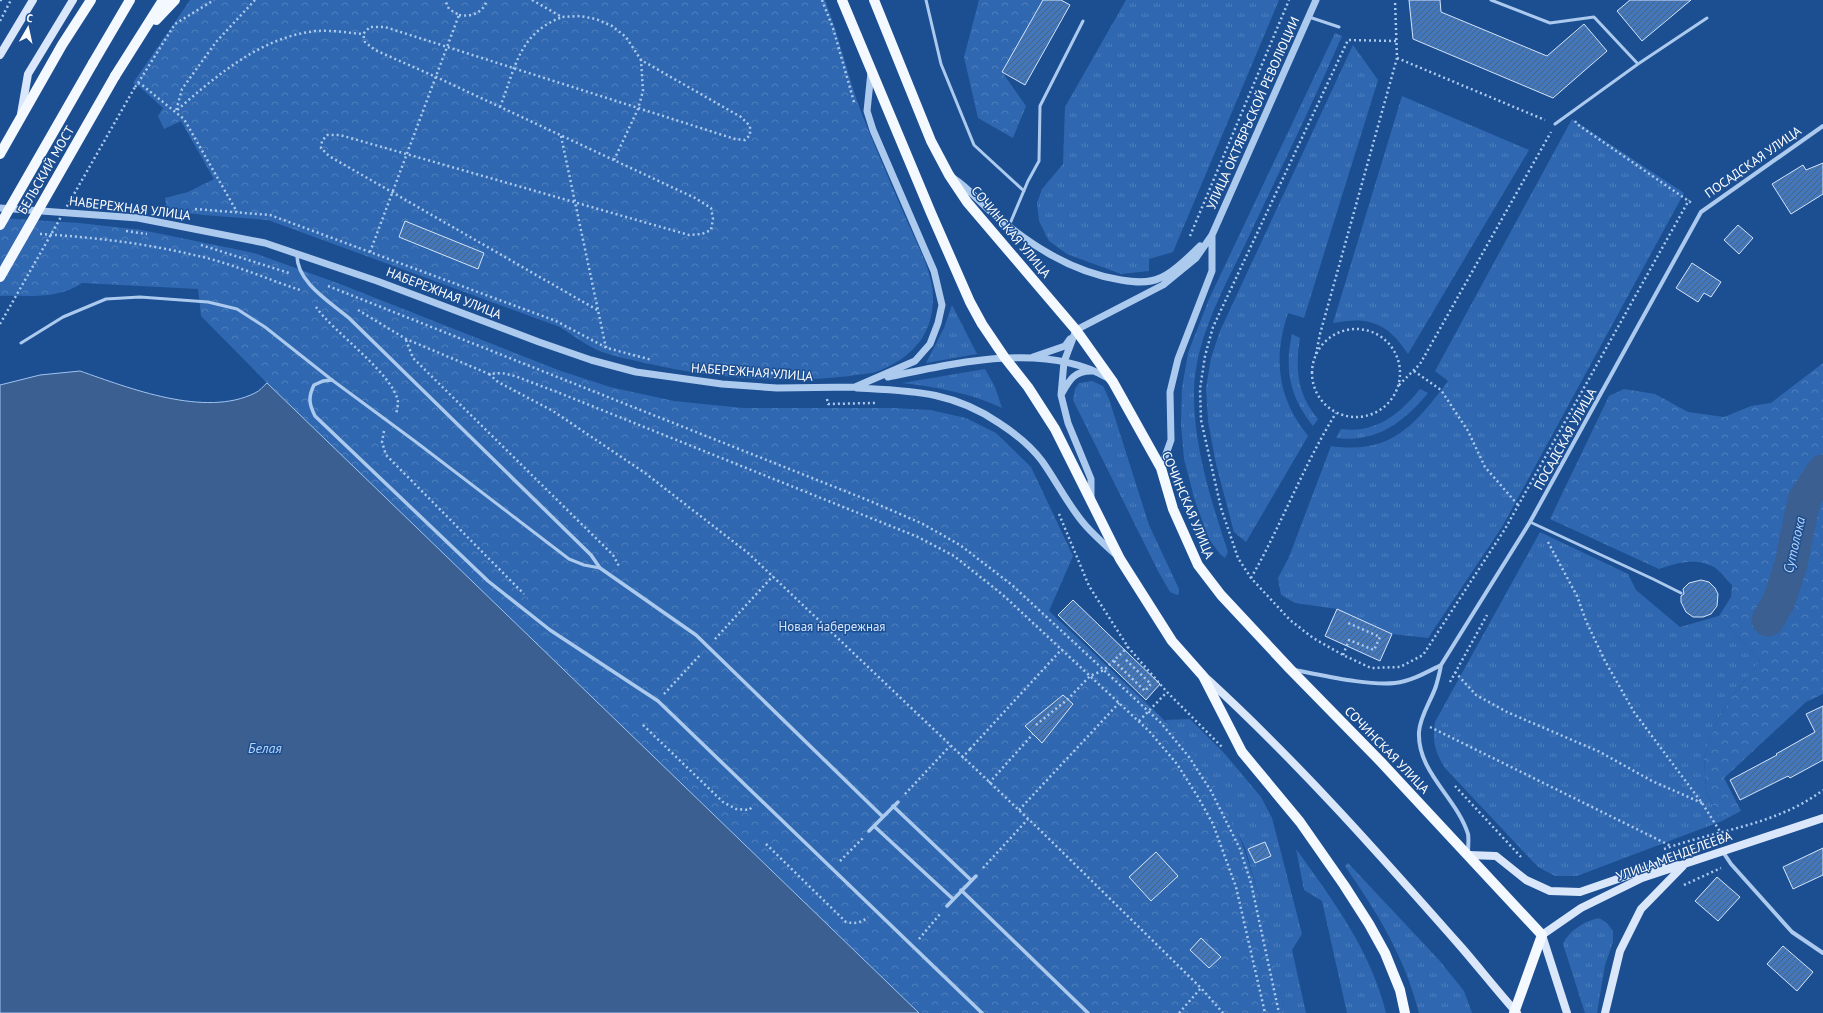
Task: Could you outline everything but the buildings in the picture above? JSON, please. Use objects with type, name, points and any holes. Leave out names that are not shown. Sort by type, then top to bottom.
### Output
[{"type":"main road","points":[[0,55],[33,0]]},
{"type":"main road","points":[[20,119],[28,74],[73,0]]},
{"type":"main road","points":[[0,154],[62,45],[91,0]]},
{"type":"main road","name":"БЕЛЬСКИЙ МОСТ","points":[[0,225],[130,0]]},
{"type":"main road","points":[[141,37],[163,0]]},
{"type":"main road","points":[[141,37],[175,0]]},
{"type":"main road","points":[[837,0],[848,13]]},
{"type":"main road","points":[[842,0],[970,302],[982,324],[1005,358],[1028,387],[1055,429],[1120,559],[1172,642],[1203,676],[1256,724],[1325,796],[1462,948],[1516,1012]]},
{"type":"main road","name":"СОЧИНСКАЯ УЛИЦА","points":[[874,0],[931,141],[949,175],[967,202],[1076,330],[1114,382],[1161,468],[1173,509],[1198,565],[1221,595],[1290,669],[1381,762],[1542,935],[1567,1013]]},
{"type":"main road","name":"БЕЛЬСКИЙ МОСТ","points":[[0,278],[115,76],[141,37]]},
{"type":"main road","points":[[1203,676],[1242,752],[1300,822],[1369,924],[1385,953],[1400,990],[1405,1013]]},
{"type":"main road","name":"УЛИЦА МЕНДЕЛЕЕВА","points":[[1542,935],[1581,908],[1614,890],[1642,878],[1823,818]]},
{"type":"main road","points":[[1468,855],[1496,856],[1526,880],[1550,891],[1580,892],[1664,863],[1682,866]]},
{"type":"main road","points":[[1606,1013],[1620,951],[1641,909],[1682,866]]},
{"type":"main road","points":[[1516,1012],[1542,935]]},
{"type":"street","name":"УЛИЦА ОКТЯБРЬСКОЙ РЕВОЛЮЦИИ","points":[[1212,235],[1316,0]]},
{"type":"street","points":[[871,70],[867,111],[873,130],[934,271],[942,305],[930,344],[915,360],[878,379]]},
{"type":"street","name":"ПОСАДСКАЯ УЛИЦА","points":[[1441,665],[1530,522],[1701,212],[1823,126]]},
{"type":"street","points":[[949,175],[967,187],[988,209],[1043,251],[1077,268],[1105,278],[1137,283],[1160,278],[1195,252],[1212,235]]},
{"type":"street","name":"НАБЕРЕЖНАЯ УЛИЦА","points":[[0,208],[138,218],[265,243],[384,284],[590,360],[636,372],[722,384],[813,389],[855,388],[878,379]]},
{"type":"street","points":[[1030,358],[1065,346],[1076,330],[1163,285],[1196,258],[1212,235]]},
{"type":"street","points":[[1161,468],[1171,440],[1170,392],[1178,359],[1212,271],[1212,235]]},
{"type":"street","points":[[297,253],[296,265],[304,278],[349,318],[591,555],[600,568],[696,635],[883,817]]},
{"type":"street","points":[[1076,330],[1064,362],[1061,395],[1068,423],[1091,479],[1090,500]]},
{"type":"street","points":[[878,379],[925,369],[1005,358],[1030,358],[1064,362],[1095,371],[1114,382]]},
{"type":"street","points":[[1061,395],[1071,377],[1083,371],[1095,371]]},
{"type":"street","points":[[332,380],[314,384],[309,394],[309,405],[315,416],[488,581],[550,630],[658,701],[982,1013]]},
{"type":"street","points":[[855,388],[913,391],[939,395],[962,402],[986,413],[1020,437],[1042,462],[1058,488],[1086,526],[1120,559]]},
{"type":"street","points":[[1290,669],[1358,681],[1395,683],[1417,677],[1441,665]]},
{"type":"street","points":[[1441,665],[1436,687],[1425,712],[1419,732],[1422,754],[1431,772],[1451,801],[1468,834],[1468,855]]},
{"type":"street","points":[[869,831],[898,802]]},
{"type":"street","points":[[893,806],[971,880]]},
{"type":"street","points":[[874,826],[953,899]]},
{"type":"street","points":[[1722,851],[1731,864],[1792,932],[1823,953]]},
{"type":"street","points":[[947,906],[976,876]]},
{"type":"street","points":[[961,890],[1088,1013]]},
{"type":"lane","points":[[926,0],[941,64],[974,145],[1024,191]]},
{"type":"lane","points":[[1491,0],[1550,23],[1594,17],[1638,64]]},
{"type":"lane","points":[[1309,17],[1339,27]]},
{"type":"lane","points":[[1555,124],[1638,64],[1707,18]]},
{"type":"lane","points":[[1009,226],[1038,161],[1040,106],[1083,21]]},
{"type":"lane","points":[[21,343],[63,317],[106,298],[140,297],[208,302],[237,309],[265,327],[332,380],[423,446],[569,558],[584,565],[600,568]]},
{"type":"lane","points":[[1530,522],[1681,593]]},
{"type":"path","points":[[0,21],[11,0]]},
{"type":"path","points":[[0,324],[135,87],[175,24],[214,0]]},
{"type":"path","points":[[176,111],[182,89],[216,42],[255,0]]},
{"type":"path","points":[[446,0],[449,9],[459,15],[470,16],[479,12],[487,0]]},
{"type":"path","points":[[532,0],[562,17]]},
{"type":"path","points":[[822,0],[833,28],[854,103]]},
{"type":"path","points":[[1190,236],[1289,0]]},
{"type":"path","points":[[1316,354],[1324,342],[1336,334],[1350,329],[1365,330],[1379,335],[1390,344],[1398,357],[1401,371],[1399,385],[1394,397],[1385,407],[1374,414],[1362,418],[1348,417],[1336,413],[1325,405],[1317,394],[1312,381],[1312,367],[1396,58],[1395,0]]},
{"type":"path","points":[[370,252],[459,15]]},
{"type":"path","points":[[176,111],[219,74],[263,48],[291,37],[318,31],[363,34],[370,27],[386,27],[515,69],[735,139],[745,140],[750,135],[750,126],[741,117],[641,60],[626,37],[612,26],[596,19],[580,16],[562,17],[540,28],[529,38],[522,49],[515,69],[500,107]]},
{"type":"path","points":[[363,34],[365,42],[376,50],[695,198],[711,208],[713,219],[711,230],[702,234],[689,235],[340,135],[326,135],[322,141],[321,148],[329,156],[599,311]]},
{"type":"path","points":[[1396,41],[1348,40],[1213,327],[1205,356],[1200,389],[1201,420],[1221,508],[1238,558],[1251,578],[1290,620],[1313,638],[1343,655],[1371,668],[1400,667],[1423,656],[1505,529],[1689,200],[1577,124]]},
{"type":"path","points":[[1396,58],[1555,124],[1420,364],[1399,385]]},
{"type":"path","points":[[614,160],[638,108],[643,91],[641,60]]},
{"type":"path","points":[[138,83],[176,111],[184,119],[238,212]]},
{"type":"path","points":[[561,135],[606,348]]},
{"type":"path","points":[[195,209],[270,215],[556,321],[606,348],[657,361]]},
{"type":"path","points":[[49,224],[65,224]]},
{"type":"path","points":[[118,230],[149,235]]},
{"type":"path","points":[[35,234],[111,241],[195,255],[324,297]]},
{"type":"path","points":[[194,243],[304,278]]},
{"type":"path","points":[[327,286],[923,524],[960,545],[1012,585],[1161,723],[1192,762],[1211,791],[1240,849],[1251,883],[1279,1013]]},
{"type":"path","points":[[312,302],[319,312],[383,375]]},
{"type":"path","points":[[353,308],[365,313],[406,339],[489,374],[498,382],[553,411],[645,473],[748,553],[962,758],[1019,810],[1201,988],[1223,1013]]},
{"type":"path","points":[[406,339],[413,358],[613,555]]},
{"type":"path","points":[[1414,371],[1441,390],[1468,431],[1485,467],[1518,505]]},
{"type":"path","points":[[489,374],[502,373],[522,378],[918,537],[954,556],[1003,595],[1139,721],[1177,764],[1213,824],[1236,887],[1265,1013]]},
{"type":"path","points":[[763,373],[802,374]]},
{"type":"path","points":[[828,404],[878,403]]},
{"type":"path","points":[[1251,578],[1269,547],[1319,441],[1336,413]]},
{"type":"path","points":[[386,455],[524,594]]},
{"type":"path","points":[[1058,510],[1089,586],[1128,646],[1167,692],[1228,752]]},
{"type":"path","points":[[1547,539],[1576,596],[1586,621],[1605,660],[1634,712],[1702,803],[1721,833]]},
{"type":"path","points":[[721,633],[773,576]]},
{"type":"path","points":[[1343,655],[1349,640],[1374,650],[1380,637],[1346,622]]},
{"type":"path","points":[[1036,725],[1068,699],[1090,676],[1104,670],[1128,646]]},
{"type":"path","points":[[962,758],[1062,649]]},
{"type":"path","points":[[1114,661],[1145,691],[1151,684],[1126,660]]},
{"type":"path","points":[[666,691],[695,661]]},
{"type":"path","points":[[1455,672],[1476,695],[1507,712],[1600,752],[1652,781],[1702,803]]},
{"type":"path","points":[[1139,721],[1167,692]]},
{"type":"path","points":[[1019,810],[1119,703]]},
{"type":"path","points":[[643,726],[723,802],[736,809],[749,810],[760,799]]},
{"type":"path","points":[[1428,731],[1429,727],[1672,846]]},
{"type":"path","points":[[989,783],[1033,734]]},
{"type":"path","points":[[970,749],[974,744]]},
{"type":"path","points":[[898,802],[950,746]]},
{"type":"path","points":[[1451,781],[1523,860]]},
{"type":"path","points":[[1657,852],[1672,846],[1743,828],[1806,802],[1823,790]]},
{"type":"path","points":[[976,876],[1028,819]]},
{"type":"path","points":[[843,858],[869,831]]},
{"type":"path","points":[[766,844],[846,922],[855,924],[864,920],[875,909]]},
{"type":"path","points":[[1681,887],[1731,864]]},
{"type":"path","points":[[922,935],[947,906]]},
{"type":"path","points":[[1179,1013],[1201,988]]},
{"type":"green space","points":[[190,0],[825,0],[863,117],[927,268],[933,298],[932,311],[925,333],[912,350],[894,364],[879,371],[850,376],[799,379],[747,378],[721,376],[670,368],[613,355],[595,349],[560,327],[268,220],[203,215],[167,210],[165,198],[188,192],[214,179],[181,121],[164,129],[158,116],[163,108],[140,87],[133,83]]},
{"type":"green space","points":[[979,0],[1045,0],[1002,72],[1026,106],[1013,138],[978,118],[964,57]]},
{"type":"green space","points":[[1126,0],[1279,0],[1173,252],[1149,259],[1149,271],[1121,274],[1067,254],[1049,241],[1039,221],[1037,203],[1042,189],[1063,164],[1065,107]]},
{"type":"green space","points":[[1335,33],[1342,36],[1214,309],[1200,349],[1194,390],[1196,431],[1204,472],[1228,552],[1225,558],[1220,554],[1209,539],[1195,501],[1184,459],[1181,424],[1182,388],[1188,353],[1209,299]]},
{"type":"green space","points":[[1353,45],[1378,80],[1304,318],[1288,313],[1280,346],[1281,377],[1284,392],[1298,422],[1308,436],[1246,542],[1234,532],[1216,464],[1208,421],[1206,388],[1211,358],[1220,331]]},
{"type":"green space","points":[[1402,96],[1529,150],[1408,354],[1401,343],[1393,335],[1376,324],[1357,321],[1333,323]]},
{"type":"green space","points":[[1572,119],[1684,193],[1502,527],[1428,638],[1392,634],[1337,609],[1295,603],[1281,595],[1278,578],[1289,557],[1331,446],[1352,448],[1370,446],[1386,441],[1400,433],[1412,423],[1436,397],[1448,381],[1435,371]]},
{"type":"green space","name":"Новая набережная","points":[[0,218],[79,223],[142,230],[254,253],[340,284],[561,371],[610,387],[674,401],[743,408],[893,408],[930,410],[966,418],[996,433],[1031,467],[1073,556],[1049,611],[1177,734],[1193,753],[1213,782],[1229,813],[1242,844],[1253,877],[1285,1013],[919,1013],[267,383],[201,316],[198,289],[82,283],[63,292],[42,296],[0,296]]},
{"type":"green space","points":[[952,305],[977,354],[926,363],[944,328]]},
{"type":"green space","points":[[1292,334],[1300,338],[1298,349],[1299,381],[1311,410],[1318,419],[1313,426],[1299,405],[1291,383],[1289,359]]},
{"type":"green space","points":[[1823,363],[1823,694],[1806,702],[1724,778],[1741,811],[1722,821],[1706,792],[1704,757],[1716,723],[1733,695],[1760,661],[1719,616],[1731,597],[1732,585],[1714,567],[1707,564],[1700,562],[1686,562],[1659,569],[1550,519],[1609,396],[1624,389],[1655,394],[1688,412],[1724,417],[1751,406],[1771,403]]},
{"type":"green space","points":[[985,369],[995,387],[1002,408],[978,398],[953,391],[902,383]]},
{"type":"green space","points":[[1092,381],[1103,386],[1109,399],[1149,525],[1179,589],[1179,594],[1177,595],[1170,592],[1158,571],[1073,400],[1075,389],[1079,383]]},
{"type":"green space","points":[[1420,389],[1428,393],[1409,413],[1388,429],[1364,437],[1350,439],[1336,438],[1341,429],[1353,430],[1365,428],[1386,420],[1404,406]]},
{"type":"green space","points":[[1540,532],[1628,574],[1636,590],[1680,627],[1719,616],[1760,661],[1733,695],[1716,723],[1704,757],[1706,792],[1722,821],[1577,876],[1555,876],[1538,867],[1445,768],[1439,757],[1434,741],[1435,722]]},
{"type":"green space","points":[[1190,719],[1224,753],[1261,797],[1272,818],[1302,934],[1292,950],[1306,1013],[1285,1013],[1255,882],[1245,848],[1216,789],[1193,754],[1165,720]]},
{"type":"green space","points":[[1296,849],[1324,887],[1361,947],[1371,968],[1386,1013],[1347,1013],[1322,901],[1304,890]]},
{"type":"green space","points":[[1348,863],[1439,960],[1464,991],[1472,1013],[1419,1013],[1406,972],[1398,954],[1379,918],[1345,866]]},
{"type":"green space","points":[[1599,918],[1607,923],[1613,931],[1613,942],[1605,965],[1597,1013],[1585,1013],[1563,944],[1573,930],[1588,921]]},
{"type":"water","name":"Белая","points":[[80,371],[144,392],[191,402],[235,400],[257,392],[267,383],[919,1013],[0,1013],[0,385],[40,375]]},
{"type":"waterway","name":"Сутолока","points":[[1768,620],[1779,601],[1791,564],[1804,500],[1823,471]]}]
